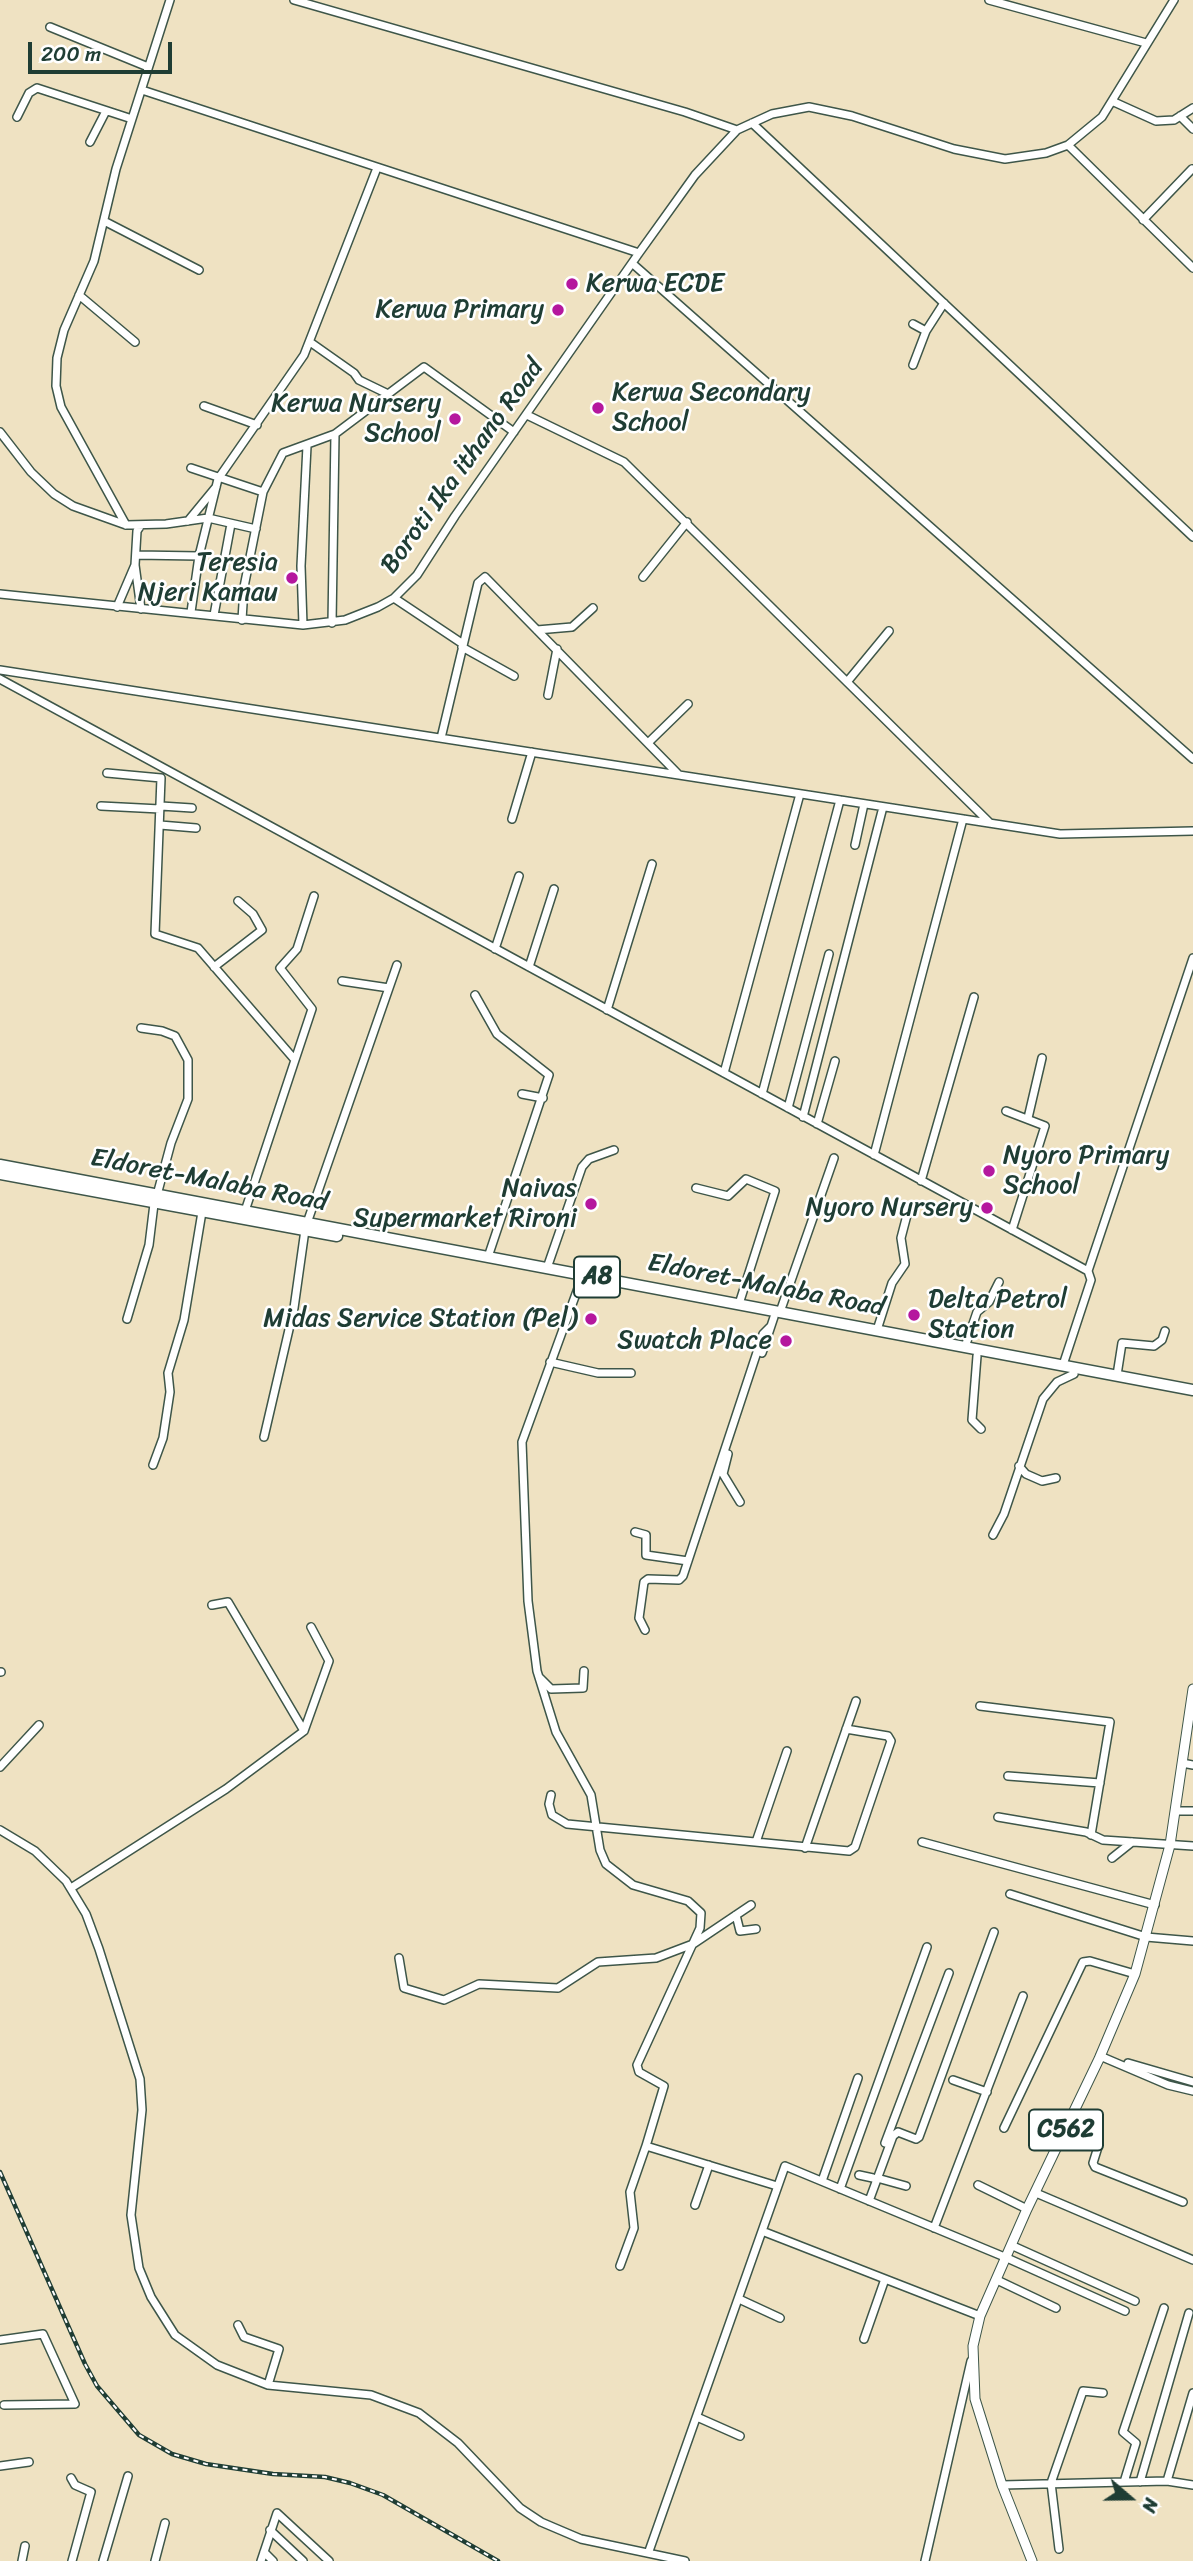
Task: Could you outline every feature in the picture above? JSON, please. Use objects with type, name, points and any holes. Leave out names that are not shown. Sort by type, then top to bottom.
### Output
[{"type":"highway","name":"Eldoret-Malaba Road","points":[[0,1165],[156,1199],[202,1212],[488,1257],[739,1304],[775,1319],[877,1330],[1193,1390]]},
{"type":"highway","name":"Eldoret-Malaba Road","points":[[0,1174],[245,1211],[306,1227],[1193,1397]]},
{"type":"main road","name":"C562","points":[[1032,2561],[1002,2485],[975,2399],[971,2360],[981,2316],[1027,2208],[1101,2054],[1135,1974],[1170,1845],[1193,1689]]},
{"type":"street","points":[[126,525],[85,453],[57,395],[60,343],[93,261],[116,169],[170,0]]},
{"type":"street","points":[[294,0],[685,112],[737,130]]},
{"type":"street","points":[[989,0],[1146,43]]},
{"type":"street","name":"Boroti Ika ithano Road","points":[[0,594],[303,625],[332,623],[360,616],[394,598],[422,568],[695,175],[737,130],[772,114],[809,107],[852,116],[954,149],[1005,159],[1038,154],[1068,145],[1093,126],[1114,102],[1146,43],[1174,0]]},
{"type":"street","points":[[50,27],[148,67]]},
{"type":"street","points":[[17,117],[29,93],[37,88],[132,119]]},
{"type":"street","points":[[142,90],[639,253]]},
{"type":"street","points":[[1114,102],[1156,121],[1174,120],[1193,108]]},
{"type":"street","points":[[90,142],[106,111]]},
{"type":"street","points":[[1180,116],[1193,129]]},
{"type":"street","points":[[752,123],[1193,537]]},
{"type":"street","points":[[1068,145],[1193,268]]},
{"type":"street","points":[[188,521],[257,425],[310,342],[377,168]]},
{"type":"street","points":[[1143,220],[1192,169]]},
{"type":"street","points":[[104,221],[199,270]]},
{"type":"street","points":[[633,264],[1193,759]]},
{"type":"street","points":[[79,295],[135,342]]},
{"type":"street","points":[[913,365],[926,331],[944,303]]},
{"type":"street","points":[[913,324],[926,331]]},
{"type":"street","points":[[310,342],[354,373],[359,380],[388,394]]},
{"type":"street","points":[[242,620],[244,587],[263,492],[283,453],[335,434],[424,368],[514,432]]},
{"type":"street","points":[[204,406],[257,425]]},
{"type":"street","points":[[527,415],[624,463],[990,823]]},
{"type":"street","points":[[0,432],[22,462],[60,499],[126,525],[208,518],[256,529]]},
{"type":"street","points":[[332,623],[335,434]]},
{"type":"street","points":[[303,625],[301,566],[307,446]]},
{"type":"street","points":[[191,468],[217,483],[263,492]]},
{"type":"street","points":[[191,612],[199,556],[217,483]]},
{"type":"street","points":[[643,577],[687,523]]},
{"type":"street","points":[[214,615],[231,524]]},
{"type":"street","points":[[141,525],[137,531],[135,565],[141,609]]},
{"type":"street","points":[[136,555],[199,556]]},
{"type":"street","points":[[117,607],[135,565]]},
{"type":"street","points":[[441,738],[478,583],[483,577],[557,649],[678,775]]},
{"type":"street","points":[[394,598],[463,646],[514,676]]},
{"type":"street","points":[[537,629],[572,627],[593,608]]},
{"type":"street","points":[[846,682],[889,631]]},
{"type":"street","points":[[548,695],[557,649]]},
{"type":"street","points":[[0,670],[1070,835],[1193,831]]},
{"type":"street","points":[[0,679],[1088,1271]]},
{"type":"street","points":[[649,743],[688,704]]},
{"type":"street","points":[[512,819],[532,752]]},
{"type":"street","points":[[107,773],[160,777],[155,934],[196,946],[295,1060]]},
{"type":"street","points":[[724,1073],[800,794]]},
{"type":"street","points":[[762,1094],[840,800]]},
{"type":"street","points":[[855,845],[864,804]]},
{"type":"street","points":[[101,806],[192,808]]},
{"type":"street","points":[[803,1116],[883,807]]},
{"type":"street","points":[[874,1155],[963,819]]},
{"type":"street","points":[[159,825],[196,828]]},
{"type":"street","points":[[607,1010],[652,864]]},
{"type":"street","points":[[495,949],[519,876]]},
{"type":"street","points":[[529,967],[554,888]]},
{"type":"street","points":[[245,1211],[312,1009],[280,968],[297,949],[314,896]]},
{"type":"street","points":[[214,967],[262,930],[253,914],[238,901]]},
{"type":"street","points":[[788,1108],[829,954]]},
{"type":"street","points":[[1063,1365],[1091,1280],[1088,1271],[1193,958]]},
{"type":"street","points":[[264,1437],[294,1308],[306,1227],[397,965]]},
{"type":"street","points":[[342,981],[389,988]]},
{"type":"street","points":[[475,995],[497,1034],[548,1073],[543,1098],[488,1257]]},
{"type":"street","points":[[921,1181],[974,997]]},
{"type":"street","points":[[127,1320],[149,1245],[156,1199],[188,1099],[188,1060],[174,1036],[141,1028]]},
{"type":"street","points":[[1028,1118],[1042,1058]]},
{"type":"street","points":[[817,1124],[835,1061]]},
{"type":"street","points":[[522,1094],[543,1098]]},
{"type":"street","points":[[1006,1111],[1045,1126],[1012,1230]]},
{"type":"street","points":[[547,1268],[582,1167],[589,1159],[614,1150]]},
{"type":"street","points":[[740,1502],[723,1471],[834,1158]]},
{"type":"street","points":[[696,1188],[728,1196],[746,1179],[775,1191],[739,1304]]},
{"type":"street","points":[[153,1465],[163,1438],[170,1392],[168,1373],[184,1320],[202,1212]]},
{"type":"street","points":[[877,1330],[892,1283],[905,1264],[901,1238],[907,1214]]},
{"type":"street","points":[[581,1280],[524,1433],[522,1455],[528,1601],[538,1676],[556,1732],[587,1783],[602,1857],[617,1875],[633,1885],[688,1901],[698,1909],[702,1918],[693,1944],[637,2065],[639,2072],[664,2086],[630,2192],[634,2228],[620,2266]]},
{"type":"street","points":[[965,1347],[977,1312],[989,1302],[999,1282]]},
{"type":"street","points":[[645,1630],[639,1618],[645,1580],[680,1579],[762,1334],[775,1319]]},
{"type":"street","points":[[1116,1376],[1122,1343],[1154,1346],[1162,1340],[1165,1331]]},
{"type":"street","points":[[977,1356],[972,1420],[981,1429]]},
{"type":"street","points":[[550,1362],[598,1373],[631,1373]]},
{"type":"street","points":[[993,1535],[1004,1514],[1043,1399],[1057,1382],[1074,1374]]},
{"type":"street","points":[[1019,1466],[1026,1474],[1042,1480],[1056,1478]]},
{"type":"street","points":[[635,1532],[646,1535],[646,1555],[688,1561]]},
{"type":"street","points":[[212,1605],[228,1602],[304,1731]]},
{"type":"street","points":[[71,1888],[226,1789],[304,1731],[329,1661],[311,1627]]},
{"type":"street","points":[[538,1676],[551,1689],[583,1688],[584,1671]]},
{"type":"street","points":[[805,1848],[856,1701]]},
{"type":"street","points":[[981,1706],[1110,1722],[1091,1835]]},
{"type":"street","points":[[0,1767],[6,1756],[39,1725]]},
{"type":"street","points":[[551,1794],[549,1804],[555,1819],[568,1824],[849,1851],[855,1847],[891,1741],[888,1736],[846,1729]]},
{"type":"street","points":[[756,1842],[787,1751]]},
{"type":"street","points":[[1182,1763],[1193,1765]]},
{"type":"street","points":[[1008,1776],[1100,1783]]},
{"type":"street","points":[[1175,1811],[1193,1811]]},
{"type":"street","points":[[998,1817],[1091,1835],[1103,1840],[1193,1846]]},
{"type":"street","points":[[0,1830],[41,1856],[71,1888],[90,1924],[139,2072],[142,2110],[131,2221],[139,2269],[151,2297],[175,2335],[217,2365],[268,2385],[371,2395],[419,2413],[458,2443],[487,2476],[532,2517],[571,2536],[685,2561]]},
{"type":"street","points":[[922,1842],[1155,1905]]},
{"type":"street","points":[[1112,1858],[1133,1842]]},
{"type":"street","points":[[1010,1895],[1146,1937],[1193,1941]]},
{"type":"street","points":[[399,1958],[404,1988],[446,2000],[479,1984],[558,1988],[598,1962],[656,1958],[693,1944],[751,1905]]},
{"type":"street","points":[[736,1915],[740,1931],[756,1929]]},
{"type":"street","points":[[875,2178],[896,2133],[915,2139],[919,2137],[994,1932]]},
{"type":"street","points":[[840,2189],[927,1947]]},
{"type":"street","points":[[1004,2128],[1083,1962],[1090,1961],[1135,1974]]},
{"type":"street","points":[[867,2200],[949,1973]]},
{"type":"street","points":[[934,2228],[1023,1996]]},
{"type":"street","points":[[1101,2054],[1146,2070],[1193,2082]]},
{"type":"street","points":[[1101,2054],[1168,2085],[1193,2091]]},
{"type":"street","points":[[822,2181],[858,2078]]},
{"type":"street","points":[[953,2080],[987,2092]]},
{"type":"street","points":[[1065,2132],[1098,2147],[1093,2163],[1095,2167],[1182,2202]]},
{"type":"street","points":[[646,2146],[777,2186]]},
{"type":"street","points":[[695,2205],[709,2165]]},
{"type":"street","points":[[649,2552],[777,2186],[788,2166],[1125,2311]]},
{"type":"street","points":[[859,2175],[906,2186]]},
{"type":"street","points":[[978,2185],[1027,2208]]},
{"type":"street","points":[[1036,2193],[1193,2260]]},
{"type":"street","points":[[762,2231],[981,2316]]},
{"type":"street","points":[[1013,2246],[1135,2301]]},
{"type":"street","points":[[864,2339],[885,2279]]},
{"type":"street","points":[[997,2280],[1056,2308]]},
{"type":"street","points":[[739,2299],[780,2318]]},
{"type":"street","points":[[1124,2482],[1136,2443],[1123,2432],[1164,2308]]},
{"type":"street","points":[[1140,2482],[1189,2313]]},
{"type":"street","points":[[237,2325],[244,2337],[279,2349],[268,2385]]},
{"type":"street","points":[[0,2340],[43,2333],[75,2404],[4,2405]]},
{"type":"street","points":[[925,2561],[971,2360]]},
{"type":"street","points":[[1059,2549],[1051,2483],[1083,2391],[1103,2393]]},
{"type":"street","points":[[1167,2481],[1193,2393]]},
{"type":"street","points":[[697,2417],[740,2436]]},
{"type":"street","points":[[0,2466],[29,2462]]},
{"type":"street","points":[[103,2561],[128,2476]]},
{"type":"street","points":[[71,2478],[75,2485],[90,2492],[72,2561]]},
{"type":"street","points":[[1002,2485],[1167,2481],[1193,2485]]},
{"type":"street","points":[[261,2561],[278,2513],[328,2561]]},
{"type":"street","points":[[155,2561],[165,2523]]},
{"type":"street","points":[[270,2530],[303,2561]]},
{"type":"street","points":[[22,2561],[25,2546]]},
{"type":"street","points":[[264,2552],[273,2561]]},
{"type":"railway","points":[[0,2172],[85,2364],[97,2386],[139,2435],[172,2454],[206,2464],[273,2474],[325,2477],[350,2483],[383,2495],[498,2561]]},
{"type":"place","name":"Kerwa ECDE","points":[[572,284]]},
{"type":"place","name":"Kerwa Primary","points":[[558,310]]},
{"type":"place","name":"Kerwa Secondary School","points":[[598,408]]},
{"type":"place","name":"Kerwa Nursery School","points":[[455,419]]},
{"type":"place","name":"Teresia Njeri Kamau","points":[[292,578]]},
{"type":"place","name":"Nyoro Primary School","points":[[989,1171]]},
{"type":"place","name":"Naivas Supermarket Rironi","points":[[591,1204]]},
{"type":"place","name":"Nyoro Nursery","points":[[987,1208]]},
{"type":"place","name":"Delta Petrol Station","points":[[914,1315]]},
{"type":"place","name":"Midas Service Station (Pel)","points":[[591,1319]]},
{"type":"place","name":"Swatch Place","points":[[786,1341]]}]
